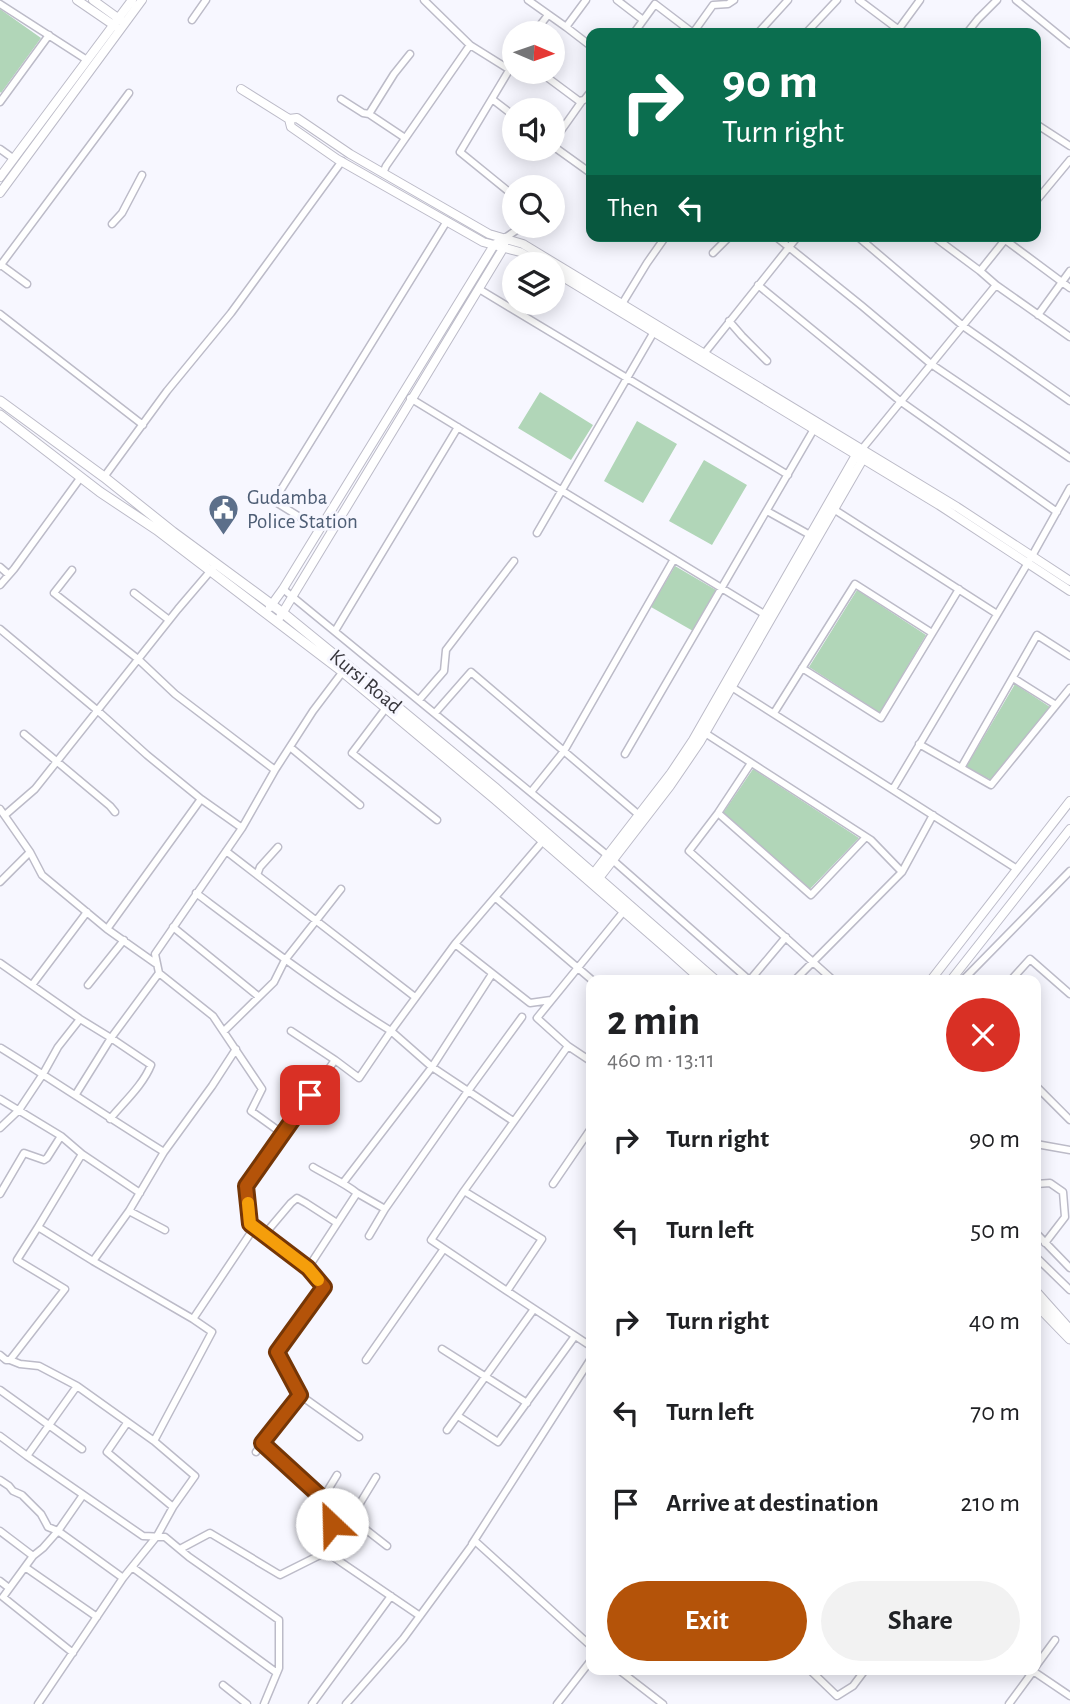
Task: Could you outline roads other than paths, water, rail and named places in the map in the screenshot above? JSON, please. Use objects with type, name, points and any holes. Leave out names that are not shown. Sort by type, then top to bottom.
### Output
[{"type":"main road","name":"Kursi Road","points":[[0,401],[104,477],[214,568],[345,669],[709,975]]},
{"type":"main road","name":"Kursi Road","points":[[0,415],[81,477],[214,568]]},
{"type":"main road","name":"Kursi Road","points":[[345,669],[386,708],[543,841],[594,879],[624,911],[696,975]]},
{"type":"main road","points":[[1041,1297],[1070,1329]]},
{"type":"main road","points":[[1041,1309],[1070,1339]]},
{"type":"street","points":[[77,0],[119,24]]},
{"type":"street","points":[[93,0],[119,24]]},
{"type":"street","points":[[0,193],[119,24],[132,0]]},
{"type":"street","points":[[0,177],[87,60],[142,0]]},
{"type":"street","points":[[192,20],[206,0]]},
{"type":"street","points":[[424,0],[470,45],[502,65]]},
{"type":"street","points":[[528,0],[586,42]]},
{"type":"street","points":[[566,27],[586,0]]},
{"type":"street","points":[[617,0],[643,20]]},
{"type":"street","points":[[697,28],[713,5],[728,4],[734,0]]},
{"type":"street","points":[[763,28],[788,0]]},
{"type":"street","points":[[811,28],[837,0]]},
{"type":"street","points":[[859,0],[896,28]]},
{"type":"street","points":[[902,28],[919,0]]},
{"type":"street","points":[[971,28],[997,0]]},
{"type":"street","points":[[1016,0],[1070,44]]},
{"type":"street","points":[[637,28],[656,2],[687,28]]},
{"type":"street","points":[[0,4],[87,60]]},
{"type":"street","points":[[543,21],[548,15]]},
{"type":"street","points":[[0,102],[49,35]]},
{"type":"street","points":[[383,173],[470,45]]},
{"type":"street","points":[[369,114],[410,54]]},
{"type":"street","points":[[502,83],[460,152],[502,186]]},
{"type":"street","points":[[556,84],[582,101]]},
{"type":"street","points":[[241,89],[289,119],[297,118],[350,154],[522,252]]},
{"type":"street","points":[[27,284],[0,266],[129,93]]},
{"type":"street","points":[[565,126],[586,97]]},
{"type":"street","points":[[341,99],[405,138]]},
{"type":"street","points":[[492,99],[502,107]]},
{"type":"street","points":[[289,119],[291,127],[342,161],[483,242],[494,245],[523,244],[622,304],[656,329]]},
{"type":"street","points":[[1041,127],[1070,146]]},
{"type":"street","points":[[0,149],[14,159]]},
{"type":"street","points":[[565,153],[586,169]]},
{"type":"street","points":[[1041,195],[1070,160]]},
{"type":"street","points":[[104,477],[167,391],[231,313],[342,161]]},
{"type":"street","points":[[112,224],[122,214],[142,175]]},
{"type":"street","points":[[319,529],[274,501],[447,221]]},
{"type":"street","points":[[280,617],[509,238]]},
{"type":"street","points":[[622,304],[662,242]]},
{"type":"street","points":[[713,253],[724,242]]},
{"type":"street","points":[[782,242],[931,364],[1070,458]]},
{"type":"street","points":[[702,356],[793,242]]},
{"type":"street","points":[[864,242],[963,326],[1070,401]]},
{"type":"street","points":[[941,242],[1070,337]]},
{"type":"street","points":[[980,271],[1001,242]]},
{"type":"street","points":[[1009,242],[1070,288]]},
{"type":"street","points":[[269,609],[494,245]]},
{"type":"street","points":[[1038,314],[1070,271]]},
{"type":"street","points":[[565,278],[702,356],[861,454]]},
{"type":"street","points":[[758,285],[900,401],[1056,512]]},
{"type":"street","points":[[594,879],[670,786],[705,733],[810,535],[861,454],[900,401],[996,285]]},
{"type":"street","points":[[479,289],[788,475]]},
{"type":"street","points":[[0,314],[143,425]]},
{"type":"street","points":[[729,321],[767,362]]},
{"type":"street","points":[[537,533],[656,329]]},
{"type":"street","points":[[702,356],[814,429],[957,507],[1070,591]]},
{"type":"street","points":[[403,394],[768,616]]},
{"type":"street","points":[[335,631],[458,427]]},
{"type":"street","points":[[625,754],[814,429]]},
{"type":"street","points":[[768,616],[835,510],[861,454]]},
{"type":"street","points":[[0,585],[81,477]]},
{"type":"street","points":[[893,789],[1070,488]]},
{"type":"street","points":[[835,510],[997,614]]},
{"type":"street","points":[[767,511],[810,535]]},
{"type":"street","points":[[531,792],[564,751],[674,559]]},
{"type":"street","points":[[1030,560],[1070,581]]},
{"type":"street","points":[[419,700],[444,671],[446,650],[514,561]]},
{"type":"street","points":[[0,567],[8,574]]},
{"type":"street","points":[[155,963],[107,929],[42,875],[30,852],[2,812],[35,789],[169,620],[214,568]]},
{"type":"street","points":[[72,569],[54,593],[138,659],[176,694],[275,770]]},
{"type":"street","points":[[774,713],[855,584],[932,633]]},
{"type":"street","points":[[283,589],[610,858],[743,975]]},
{"type":"street","points":[[803,668],[881,718],[959,589]]},
{"type":"street","points":[[134,593],[169,620]]},
{"type":"street","points":[[1,633],[201,799],[242,828]]},
{"type":"street","points":[[961,768],[1037,635],[1070,656]]},
{"type":"street","points":[[283,1133],[251,1111],[262,1089],[213,1016],[159,973],[155,954],[242,828],[313,711],[345,669]]},
{"type":"street","points":[[435,713],[471,672],[639,815]]},
{"type":"street","points":[[1013,678],[1056,705]]},
{"type":"street","points":[[729,685],[1017,869]]},
{"type":"street","points":[[610,858],[729,685]]},
{"type":"street","points":[[919,744],[991,785],[1070,688]]},
{"type":"street","points":[[386,708],[352,753],[437,820]]},
{"type":"street","points":[[705,733],[866,837],[902,872]]},
{"type":"street","points":[[24,734],[115,812]]},
{"type":"street","points":[[290,747],[360,805]]},
{"type":"street","points":[[751,763],[718,813],[689,850],[827,975]]},
{"type":"street","points":[[107,929],[201,799]]},
{"type":"street","points":[[935,975],[1070,801]]},
{"type":"street","points":[[718,813],[811,895],[866,837]]},
{"type":"street","points":[[800,975],[902,872],[933,815]]},
{"type":"street","points":[[955,975],[1070,829]]},
{"type":"street","points":[[291,1031],[359,1078],[455,944],[543,841]]},
{"type":"street","points":[[257,875],[260,867],[278,847]]},
{"type":"street","points":[[226,851],[415,997]]},
{"type":"street","points":[[1,878],[30,852]]},
{"type":"street","points":[[968,975],[1070,871]]},
{"type":"street","points":[[224,1031],[274,982],[285,960],[341,889]]},
{"type":"street","points":[[196,893],[285,960],[391,1031],[432,1067],[513,1121]]},
{"type":"street","points":[[496,898],[586,976]]},
{"type":"street","points":[[586,1058],[537,1018],[624,911]]},
{"type":"street","points":[[32,985],[87,912]]},
{"type":"street","points":[[173,927],[258,996]]},
{"type":"street","points":[[753,975],[786,937]]},
{"type":"street","points":[[88,985],[124,940]]},
{"type":"street","points":[[455,944],[530,1003],[551,1000]]},
{"type":"street","points":[[1015,975],[1030,958],[1070,994]]},
{"type":"street","points":[[0,963],[151,1065],[135,1090],[110,1119]]},
{"type":"street","points":[[76,1094],[111,1038],[159,973]]},
{"type":"street","points":[[343,1183],[432,1067],[492,974]]},
{"type":"street","points":[[369,1236],[522,1017]]},
{"type":"street","points":[[0,1128],[19,1110],[58,1047],[80,1019]]},
{"type":"street","points":[[568,1046],[430,1240],[586,1343]]},
{"type":"street","points":[[1,1048],[164,1152]]},
{"type":"street","points":[[93,1261],[236,1049]]},
{"type":"street","points":[[335,1060],[246,1186],[250,1224],[308,1268],[324,1287],[277,1352],[300,1395],[359,1437]]},
{"type":"street","points":[[1041,1091],[1070,1120]]},
{"type":"street","points":[[0,1099],[61,1136],[82,1154],[140,1192]]},
{"type":"street","points":[[0,1194],[24,1153],[44,1160],[61,1136]]},
{"type":"street","points":[[553,1184],[586,1136]]},
{"type":"street","points":[[1041,1145],[1070,1150]]},
{"type":"street","points":[[10,1360],[65,1289],[17,1260],[82,1154]]},
{"type":"street","points":[[313,1167],[386,1209]]},
{"type":"street","points":[[1041,1184],[1050,1184],[1063,1192],[1065,1217],[1045,1243]]},
{"type":"street","points":[[464,1191],[542,1239],[507,1291]]},
{"type":"street","points":[[308,1268],[357,1193]]},
{"type":"street","points":[[264,1235],[297,1198],[337,1223]]},
{"type":"street","points":[[129,1211],[165,1230]]},
{"type":"street","points":[[38,1227],[212,1332],[154,1441]]},
{"type":"street","points":[[194,1319],[254,1228]]},
{"type":"street","points":[[1041,1239],[1070,1268]]},
{"type":"street","points":[[366,1360],[443,1250]]},
{"type":"street","points":[[1041,1262],[1070,1290]]},
{"type":"street","points":[[447,1430],[534,1309]]},
{"type":"street","points":[[458,1416],[498,1442],[575,1336]]},
{"type":"street","points":[[442,1349],[527,1403]]},
{"type":"street","points":[[0,1354],[6,1360],[39,1366],[77,1386],[154,1441],[195,1476],[157,1536],[123,1578],[38,1704]]},
{"type":"street","points":[[346,1704],[403,1639],[472,1545],[586,1366]]},
{"type":"street","points":[[27,1456],[77,1386]]},
{"type":"street","points":[[0,1390],[82,1449]]},
{"type":"street","points":[[256,1452],[300,1395]]},
{"type":"street","points":[[127,1423],[107,1452],[173,1507]]},
{"type":"street","points":[[0,1436],[143,1536],[165,1537],[279,1620],[279,1668],[264,1704]]},
{"type":"street","points":[[262,1443],[331,1506],[387,1546]]},
{"type":"street","points":[[323,1498],[337,1475]]},
{"type":"street","points":[[180,1549],[210,1533],[280,1575],[326,1552],[376,1477]]},
{"type":"street","points":[[0,1480],[22,1495],[41,1514],[48,1527],[58,1531],[123,1578]]},
{"type":"street","points":[[73,1653],[1,1599],[33,1556],[58,1531],[83,1495]]},
{"type":"street","points":[[331,1506],[333,1542]]},
{"type":"street","points":[[0,1531],[33,1556]]},
{"type":"street","points":[[472,1545],[475,1541],[586,1642]]},
{"type":"street","points":[[326,1552],[420,1616]]},
{"type":"street","points":[[25,1567],[97,1616]]},
{"type":"street","points":[[132,1567],[277,1673]]},
{"type":"street","points":[[0,1581],[9,1588]]},
{"type":"street","points":[[312,1704],[391,1596]]},
{"type":"street","points":[[1041,1659],[1055,1640]]},
{"type":"street","points":[[557,1704],[586,1667]]},
{"type":"street","points":[[1041,1674],[1070,1696]]},
{"type":"street","points":[[625,1675],[663,1704]]},
{"type":"street","points":[[815,1675],[837,1696],[853,1686],[861,1675]]},
{"type":"street","points":[[1009,1704],[1030,1675]]},
{"type":"street","points":[[223,1685],[247,1704]]},
{"type":"place","name":"Gudamba Police Station","points":[[224,536]]}]
